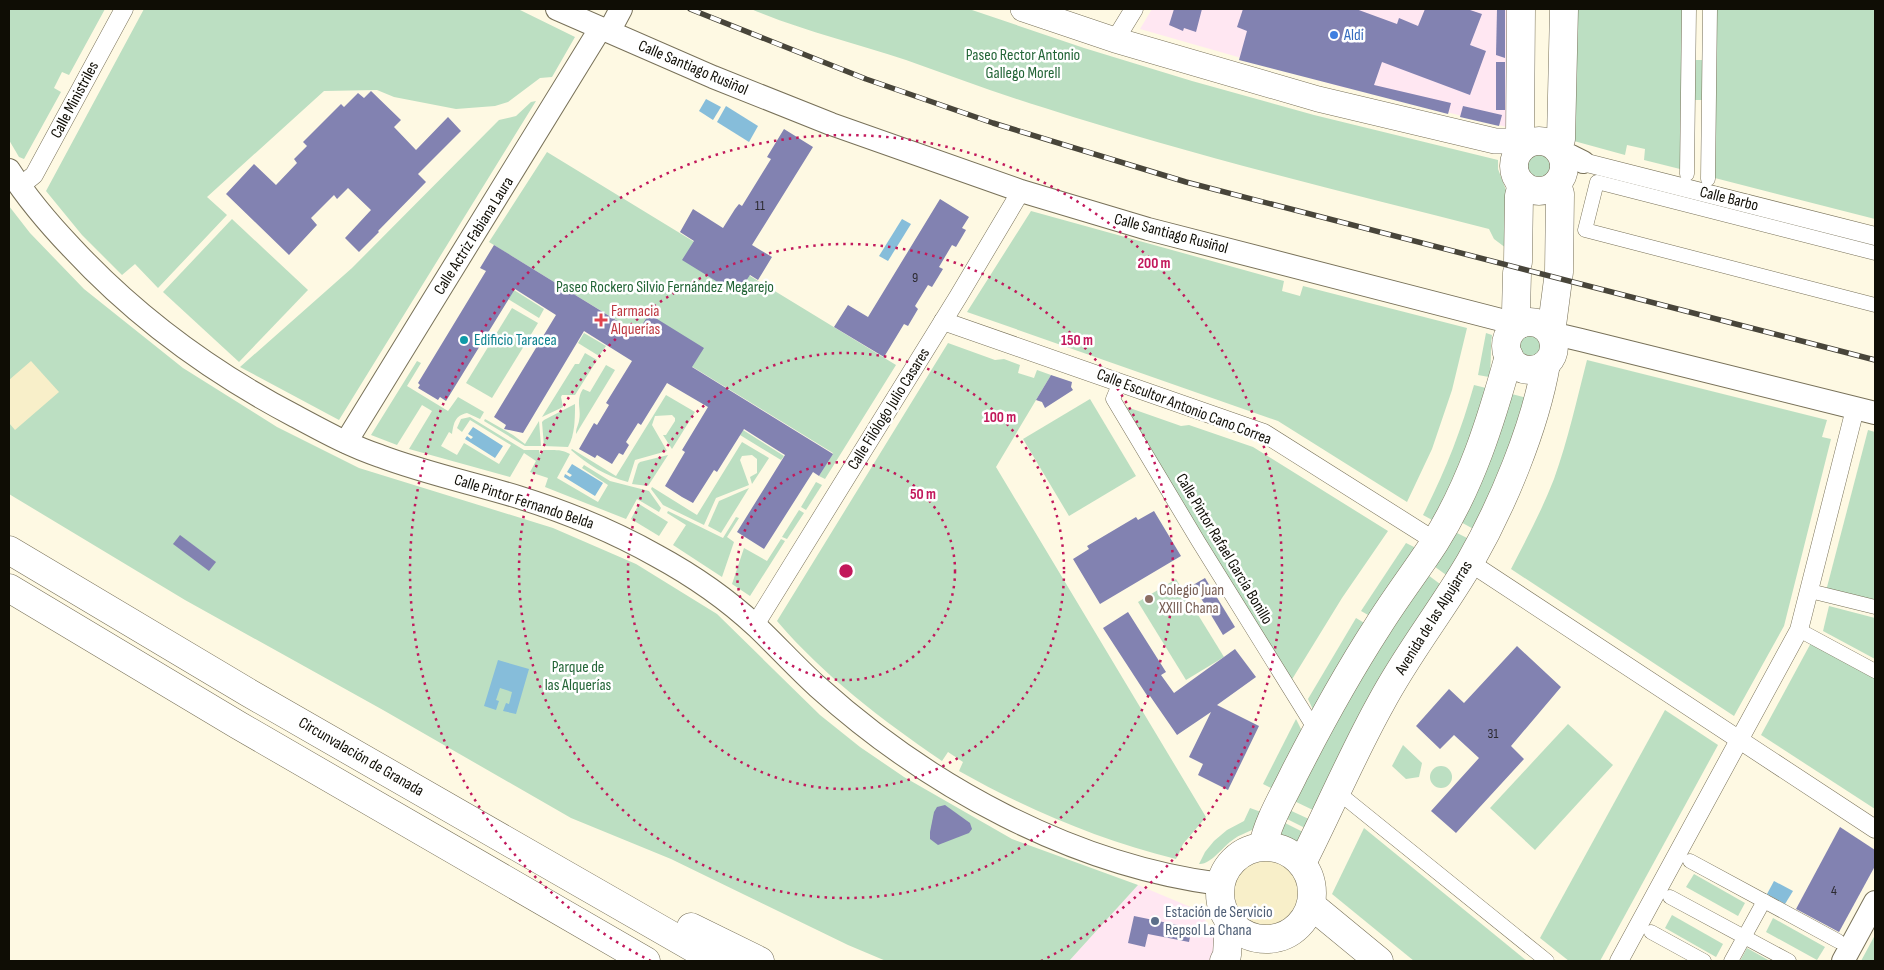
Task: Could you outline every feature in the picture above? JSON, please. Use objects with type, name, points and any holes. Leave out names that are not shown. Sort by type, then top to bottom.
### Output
[{"type":"main road","points":[[1023,9],[1115,40],[1517,156],[1536,191],[1551,188],[1565,164],[1546,142],[1539,141],[1517,156]]},
{"type":"main road","points":[[1518,325],[1516,312],[1519,196],[1517,156],[1520,136],[1521,9]]},
{"type":"main road","name":"Avenida de las Alpujarras","points":[[1302,863],[1381,703],[1469,562],[1489,526],[1510,480],[1528,430],[1543,379],[1550,346],[1559,272],[1560,194],[1565,164],[1562,131],[1564,9]]},
{"type":"main road","points":[[1534,322],[1547,328],[1550,346],[1540,368],[1525,369],[1519,366],[1509,356],[1506,349],[1510,333],[1518,325],[1534,322]]},
{"type":"main road","points":[[1263,846],[1264,837],[1274,814],[1316,731],[1378,626],[1436,541],[1454,510],[1475,464],[1509,356]]},
{"type":"main road","name":"Circunvalación de Granada","points":[[9,550],[241,688],[716,961]]},
{"type":"main road","name":"Circunvalación de Granada","points":[[9,588],[230,720],[646,961]]},
{"type":"main road","points":[[1263,846],[1279,848],[1293,854],[1302,863],[1309,875],[1312,887],[1311,905],[1305,919],[1296,929],[1283,936],[1264,939],[1245,934],[1229,920],[1224,913],[1220,899],[1220,884],[1225,870],[1235,858],[1247,850],[1263,846]]},
{"type":"main road","points":[[1311,905],[1379,961]]},
{"type":"main road","points":[[625,909],[668,916],[760,961]]},
{"type":"main road","points":[[1224,961],[1227,954],[1229,920]]},
{"type":"main road","points":[[1244,961],[1252,948],[1264,939]]},
{"type":"street","name":"Calle Ministriles","points":[[14,178],[34,176],[124,9]]},
{"type":"street","name":"Calle Santiago Rusiñol","points":[[557,9],[611,20]]},
{"type":"street","name":"Calle Santiago Rusiñol","points":[[581,9],[783,92],[820,110],[831,124],[1021,191],[1158,231],[1518,325]]},
{"type":"street","points":[[1115,40],[1134,9]]},
{"type":"street","points":[[1687,174],[1689,9]]},
{"type":"street","points":[[1708,179],[1710,9]]},
{"type":"street","name":"Calle Actriz Fabiana Laura","points":[[346,442],[611,20]]},
{"type":"street","name":"Calle Barbo","points":[[1565,164],[1875,236]]},
{"type":"street","name":"Calle Pintor Fernando Belda","points":[[14,178],[54,229],[95,273],[145,318],[192,354],[262,399],[346,442],[376,455],[427,472],[516,496],[603,528],[660,557],[710,589],[755,625],[817,686],[866,729],[915,764],[962,793],[1016,821],[1070,844],[1141,868],[1192,880],[1220,884]]},
{"type":"street","points":[[1875,253],[1597,182],[1585,230],[1875,305]]},
{"type":"street","name":"Calle Filólogo Julio Casares","points":[[755,625],[1021,191]]},
{"type":"street","name":"Calle Escultor Antonio Cano Correa","points":[[943,321],[1264,433],[1436,541]]},
{"type":"street","points":[[1550,346],[1564,336],[1865,411],[1799,630],[1619,961]]},
{"type":"street","name":"Calle Pintor Rafael García Bonillo","points":[[1120,382],[1113,399],[1198,541],[1316,731]]},
{"type":"street","points":[[1469,562],[1875,829]]},
{"type":"street","points":[[1810,590],[1875,607]]},
{"type":"street","points":[[1799,630],[1875,671]]},
{"type":"street","points":[[1336,793],[1346,798],[1547,961]]},
{"type":"street","points":[[1690,861],[1764,901],[1840,951],[1875,902]]},
{"type":"street","points":[[1670,897],[1789,961]]},
{"type":"street","points":[[1731,961],[1764,901]]},
{"type":"street","points":[[1651,932],[1704,961]]},
{"type":"shaded area","points":[[1152,9],[1508,9],[1507,127],[1365,92],[1348,79],[1346,88],[1140,29]]},
{"type":"shaded area","name":"Estación de Servicio Repsol La Chana","points":[[1138,885],[1200,911],[1215,937],[1218,947],[1209,961],[1069,961]]},
{"type":"green space","points":[[9,9],[105,9],[69,75],[62,72],[54,88],[61,92],[24,159],[19,157],[9,140]]},
{"type":"green space","points":[[144,9],[518,9],[575,37],[552,77],[540,78],[508,102],[495,106],[456,109],[394,97],[377,90],[324,91],[207,197],[227,215],[158,288],[135,264],[122,275],[82,235],[46,191]]},
{"type":"green space","name":"Paseo Rector Antonio Gallego Morell","points":[[751,9],[969,9],[1084,48],[1192,81],[1314,115],[1498,160],[1498,169],[1506,190],[1506,248],[1494,239],[1489,229],[1266,172],[1100,125],[1010,97],[906,60],[828,36]]},
{"type":"green space","points":[[1576,9],[1687,9],[1684,170],[1644,160],[1645,149],[1627,145],[1625,155],[1574,141]]},
{"type":"green space","points":[[1713,9],[1875,9],[1875,219],[1711,177]]},
{"type":"green space","points":[[1691,60],[1707,60],[1707,100],[1690,100]]},
{"type":"green space","points":[[536,101],[339,420],[240,367],[352,268],[499,120],[516,116],[531,102]]},
{"type":"green space","name":"Paseo Rockero Silvio Fernández Megarejo","points":[[547,152],[896,365],[825,479],[819,476],[833,453],[489,242]]},
{"type":"green space","points":[[1539,155],[1547,158],[1550,166],[1547,174],[1539,177],[1531,174],[1528,166],[1531,158]]},
{"type":"green space","name":"Parque de las Alquerías","points":[[9,206],[30,233],[84,289],[183,368],[277,427],[359,468],[553,528],[636,564],[717,614],[820,715],[860,747],[904,777],[1012,839],[1138,885],[1069,961],[886,961],[848,945],[671,859],[571,818],[383,710],[185,600],[9,494]]},
{"type":"green space","points":[[1031,211],[1284,281],[1282,291],[1300,296],[1303,286],[1467,328],[1452,390],[1432,449],[1407,502],[1278,421],[967,312]]},
{"type":"green space","points":[[232,219],[308,290],[239,362],[163,292]]},
{"type":"green space","points":[[514,290],[544,309],[539,318],[508,299]]},
{"type":"green space","points":[[512,308],[538,323],[492,398],[466,383]]},
{"type":"green space","points":[[584,333],[606,346],[599,356],[578,343]]},
{"type":"green space","points":[[1486,333],[1492,335],[1489,377],[1478,375]]},
{"type":"green space","points":[[1530,334],[1538,337],[1541,345],[1538,353],[1530,356],[1522,353],[1519,345],[1522,337]]},
{"type":"green space","points":[[948,343],[995,360],[1004,359],[1020,365],[1018,373],[1034,378],[1037,370],[1051,375],[996,467],[1206,817],[1183,844],[1176,859],[1119,843],[1011,799],[959,771],[963,762],[948,752],[942,761],[898,730],[834,679],[777,621]]},
{"type":"green space","points":[[585,353],[597,360],[575,395],[562,395],[563,407],[542,417],[575,364],[579,364]]},
{"type":"green space","points":[[1587,360],[1827,420],[1822,437],[1831,439],[1784,626],[1734,716],[1511,569],[1554,479]]},
{"type":"green space","points":[[417,361],[421,363],[407,386],[448,411],[458,397],[484,412],[480,419],[467,413],[460,416],[454,423],[452,434],[449,432],[441,446],[457,455],[464,443],[499,464],[511,445],[470,420],[462,432],[457,428],[461,419],[470,417],[524,450],[539,450],[540,455],[543,450],[567,452],[570,454],[557,478],[598,502],[608,485],[582,468],[584,465],[610,481],[649,491],[661,508],[659,512],[637,499],[626,519],[545,487],[548,478],[530,472],[536,461],[524,453],[510,477],[409,449],[432,411],[422,405],[397,445],[371,435]]},
{"type":"green space","points":[[606,365],[615,370],[576,434],[580,417],[579,397],[583,389],[590,392]]},
{"type":"green space","points":[[1474,385],[1486,388],[1475,428],[1457,475],[1434,521],[1423,515],[1452,451]]},
{"type":"green space","points":[[1508,393],[1527,398],[1477,531],[1459,521]]},
{"type":"green space","points":[[666,395],[695,412],[672,449],[663,435],[666,435],[675,418],[672,415],[655,416],[652,425],[667,451],[635,460],[628,482],[612,477],[571,450],[616,476]]},
{"type":"green space","points":[[1090,399],[1136,476],[1069,516],[1023,439]]},
{"type":"green space","points":[[575,404],[575,421],[568,447],[544,446],[542,422]]},
{"type":"green space","points":[[1124,406],[1181,426],[1189,425],[1253,447],[1388,531],[1342,598],[1291,681]]},
{"type":"green space","points":[[485,419],[525,444],[539,421],[541,446],[525,446],[484,421]]},
{"type":"green space","points":[[743,430],[784,456],[781,460],[740,435]]},
{"type":"green space","points":[[1868,430],[1875,432],[1875,604],[1826,591]]},
{"type":"green space","points":[[742,442],[769,458],[752,484],[750,477],[757,473],[757,459],[752,455],[742,456],[740,460],[749,485],[716,498],[704,525],[663,505],[651,489],[652,487],[697,515]]},
{"type":"green space","points":[[668,455],[648,486],[632,484],[640,462]]},
{"type":"green space","points":[[816,482],[822,485],[806,510],[801,507]]},
{"type":"green space","points":[[749,488],[721,533],[708,526],[719,501]]},
{"type":"green space","points":[[639,504],[668,522],[659,536],[631,519]]},
{"type":"green space","points":[[799,510],[804,513],[787,539],[782,537]]},
{"type":"green space","points":[[668,511],[723,538],[736,517],[739,518],[727,537],[734,542],[722,577],[673,545],[686,525],[667,513]]},
{"type":"green space","points":[[1453,531],[1471,540],[1449,577],[1431,564]]},
{"type":"green space","points":[[781,539],[785,541],[750,596],[732,584],[744,548],[767,561]]},
{"type":"green space","points":[[1406,543],[1416,548],[1370,616],[1361,611]]},
{"type":"green space","points":[[1424,572],[1444,587],[1315,811],[1290,799]]},
{"type":"green space","points":[[1176,579],[1224,657],[1186,680],[1138,602]]},
{"type":"green space","points":[[1829,606],[1875,618],[1875,659],[1823,631]]},
{"type":"green space","points":[[1356,618],[1366,624],[1314,712],[1308,699]]},
{"type":"green space","points":[[1812,641],[1875,675],[1875,809],[1761,735]]},
{"type":"green space","points":[[1665,710],[1718,745],[1600,961],[1569,961],[1540,938]]},
{"type":"green space","points":[[1296,719],[1302,731],[1273,789],[1263,784]]},
{"type":"green space","points":[[1568,724],[1613,765],[1535,850],[1490,808]]},
{"type":"green space","points":[[1403,745],[1422,763],[1419,777],[1406,779],[1392,766]]},
{"type":"green space","points":[[1441,766],[1449,769],[1452,777],[1449,785],[1441,788],[1433,785],[1430,777],[1433,769]]},
{"type":"green space","points":[[1250,808],[1261,812],[1252,830],[1230,842],[1208,862],[1199,864],[1205,852],[1214,841],[1227,830],[1244,821]]},
{"type":"green space","points":[[1285,808],[1311,820],[1307,829],[1281,816]]},
{"type":"green space","points":[[1279,820],[1305,833],[1298,846],[1273,833]]},
{"type":"green space","points":[[1364,828],[1527,961],[1414,961],[1332,894]]},
{"type":"green space","points":[[1694,874],[1745,903],[1738,916],[1686,887]]},
{"type":"green space","points":[[1672,915],[1723,944],[1716,957],[1665,928]]},
{"type":"green space","points":[[1773,918],[1825,947],[1817,960],[1766,932]]},
{"type":"green space","points":[[1875,935],[1875,961],[1861,961]]},
{"type":"green space","points":[[1747,948],[1770,961],[1740,961]]},
{"type":"sand","points":[[31,361],[59,392],[15,430],[9,423],[9,380]]},
{"type":"sand","points":[[1266,859],[1279,862],[1289,869],[1296,879],[1299,892],[1296,905],[1289,915],[1279,922],[1266,925],[1253,922],[1243,915],[1236,905],[1233,892],[1236,879],[1243,869],[1253,862]]},
{"type":"water","points":[[706,99],[721,107],[713,120],[699,111]]},
{"type":"water","points":[[726,106],[758,126],[749,142],[717,122]]},
{"type":"water","points":[[902,219],[911,224],[888,261],[879,256]]},
{"type":"water","points":[[473,427],[503,446],[495,458],[465,439],[467,436],[471,439],[473,437],[468,434]]},
{"type":"water","points":[[572,464],[603,483],[595,496],[564,477],[565,474],[570,477],[572,475],[567,472]]},
{"type":"water","points":[[498,660],[529,669],[516,714],[503,711],[506,703],[509,704],[512,692],[500,688],[496,700],[499,701],[496,710],[484,706]]},
{"type":"water","points":[[1774,881],[1793,891],[1785,904],[1767,894]]},
{"type":"building","points":[[1174,9],[1202,9],[1196,32],[1184,28],[1183,31],[1169,25]]},
{"type":"building","points":[[1243,9],[1356,9],[1397,24],[1399,18],[1418,26],[1425,9],[1467,9],[1482,14],[1470,45],[1486,51],[1470,95],[1382,62],[1374,85],[1451,103],[1448,114],[1239,60],[1247,31],[1237,27]]},
{"type":"building","points":[[1497,9],[1505,9],[1505,58],[1496,55]]},
{"type":"building","points":[[1496,62],[1505,62],[1505,110],[1496,110]]},
{"type":"building","points":[[371,91],[401,120],[394,127],[416,150],[448,117],[461,131],[418,174],[426,182],[359,252],[345,238],[371,210],[348,188],[337,199],[334,195],[311,218],[317,225],[289,255],[226,194],[254,164],[276,185],[297,163],[294,159],[307,146],[303,142],[341,104],[344,107],[358,93],[364,98]]},
{"type":"building","points":[[1463,106],[1502,115],[1499,126],[1460,117]]},
{"type":"building","points":[[784,129],[813,147],[752,245],[772,257],[758,280],[750,275],[737,294],[682,260],[694,241],[680,232],[693,209],[723,228],[739,204],[742,206],[771,159],[767,157]]},
{"type":"building","points":[[940,199],[969,217],[962,228],[966,230],[956,247],[952,245],[939,267],[943,269],[932,287],[928,285],[915,306],[918,309],[908,326],[904,324],[884,357],[834,327],[848,305],[868,317]]},
{"type":"building","points":[[494,245],[637,333],[649,314],[704,348],[692,367],[833,454],[819,476],[813,472],[764,549],[737,532],[785,455],[744,429],[717,472],[714,470],[693,503],[682,497],[665,486],[685,452],[682,450],[708,407],[667,383],[641,425],[638,423],[626,442],[629,445],[623,455],[619,453],[612,464],[597,455],[595,458],[579,449],[594,423],[597,425],[609,405],[606,403],[632,361],[584,331],[523,433],[504,429],[506,425],[494,417],[556,315],[515,289],[446,401],[440,397],[438,400],[418,388],[420,385],[418,383],[486,271],[480,268]]},
{"type":"building","points":[[1051,375],[1072,382],[1071,387],[1073,390],[1045,408],[1042,402],[1036,400]]},
{"type":"building","points":[[1154,511],[1181,556],[1100,604],[1073,559],[1089,549],[1087,546],[1136,517],[1138,520]]},
{"type":"building","points":[[180,535],[216,562],[209,571],[173,544]]},
{"type":"building","points":[[1205,578],[1235,627],[1223,635],[1193,585]]},
{"type":"building","points":[[1128,612],[1166,672],[1161,675],[1174,693],[1235,649],[1256,677],[1217,705],[1259,726],[1228,790],[1198,775],[1203,764],[1189,757],[1211,712],[1177,735],[1150,696],[1148,697],[1103,628]]},
{"type":"building","points":[[1517,646],[1561,687],[1511,746],[1524,759],[1456,833],[1431,811],[1479,758],[1454,735],[1440,749],[1416,726],[1449,689],[1464,703]]},
{"type":"building","points":[[945,805],[970,823],[972,829],[969,833],[938,845],[930,839],[930,832],[934,812],[937,807]]},
{"type":"building","points":[[1840,827],[1875,850],[1875,866],[1839,932],[1796,909]]},
{"type":"building","points":[[1134,916],[1192,928],[1189,942],[1148,934],[1145,947],[1128,943]]},
{"type":"railway","points":[[690,9],[866,79],[993,123],[1186,182],[1875,360]]},
{"type":"place","name":"Aldi","points":[[1334,35]]},
{"type":"place","name":"Farmacia Alquerías","points":[[601,320]]},
{"type":"place","name":"Edificio Taracea","points":[[464,340]]},
{"type":"place","name":"Colegio Juan XXIII Chana","points":[[1149,599]]},
{"type":"place","name":"Estación de Servicio Repsol La Chana","points":[[1155,921]]}]
